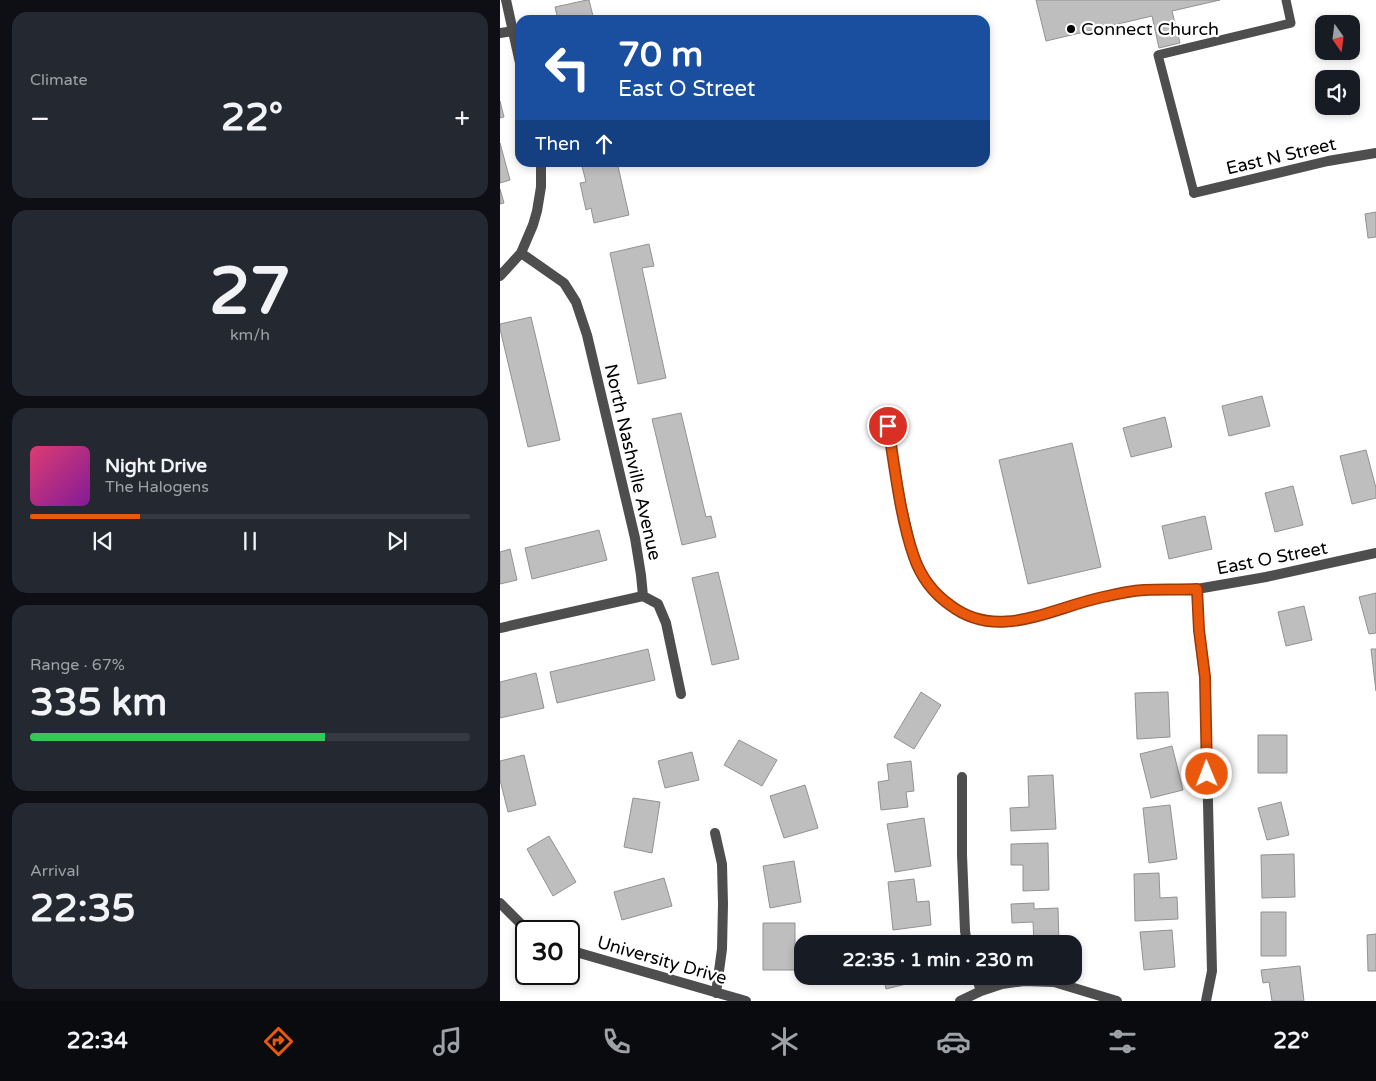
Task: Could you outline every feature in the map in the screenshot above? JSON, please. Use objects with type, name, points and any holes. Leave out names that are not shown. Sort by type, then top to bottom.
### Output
[{"type":"street","points":[[506,0],[515,40]]},
{"type":"street","points":[[500,33],[513,31]]},
{"type":"street","name":"East N Street","points":[[1194,193],[1328,160],[1376,153]]},
{"type":"street","points":[[500,276],[521,253],[533,225],[542,187],[541,167]]},
{"type":"street","name":"North Nashville Avenue","points":[[521,253],[564,283],[576,302],[587,335],[635,538],[643,596]]},
{"type":"street","name":"East O Street","points":[[1143,590],[1197,589],[1266,578],[1376,553]]},
{"type":"street","points":[[1197,589],[1199,630],[1205,677],[1212,971],[1206,1001]]},
{"type":"street","points":[[500,628],[643,596],[658,604],[666,623],[681,694]]},
{"type":"street","points":[[962,777],[962,854],[966,935]]},
{"type":"street","points":[[715,832],[722,864],[723,904],[722,949],[716,993]]},
{"type":"street","points":[[500,903],[517,920]]},
{"type":"street","name":"University Drive","points":[[580,953],[746,1001]]},
{"type":"street","points":[[960,1001],[981,991],[1002,984],[1017,982],[1054,982],[1117,1001]]},
{"type":"street","points":[[979,985],[981,991]]},
{"type":"lane","points":[[1194,193],[1158,55],[1291,23],[1286,0]]},
{"type":"lane","points":[[888,426],[898,491],[914,557],[934,592],[954,609],[976,619],[1001,623],[1034,617],[1091,600],[1143,590]]},
{"type":"building","points":[[589,0],[593,15],[557,15],[555,7]]},
{"type":"building","name":"Connect Church","points":[[1036,0],[1220,0],[1172,11],[1180,43],[1159,48],[1152,16],[1046,41]]},
{"type":"building","points":[[500,101],[504,117],[500,118]]},
{"type":"building","points":[[500,143],[510,180],[500,183]]},
{"type":"building","points":[[582,167],[618,167],[629,215],[594,223],[591,208],[586,210],[580,183],[586,182]]},
{"type":"building","points":[[500,189],[504,203],[500,204]]},
{"type":"building","points":[[1376,212],[1376,237],[1368,238],[1365,214]]},
{"type":"building","points":[[649,244],[654,266],[642,268],[666,378],[638,384],[610,253]]},
{"type":"building","points":[[531,317],[560,440],[528,447],[500,324]]},
{"type":"building","points":[[1262,396],[1270,426],[1229,436],[1222,406]]},
{"type":"building","points":[[681,413],[706,517],[711,516],[716,537],[682,545],[652,419]]},
{"type":"building","points":[[1165,417],[1172,447],[1131,457],[1123,428]]},
{"type":"building","points":[[1072,443],[1101,567],[1028,584],[999,460]]},
{"type":"building","points":[[1366,450],[1376,488],[1376,498],[1352,504],[1340,456]]},
{"type":"building","points":[[1293,486],[1303,525],[1275,532],[1265,493]]},
{"type":"building","points":[[1205,516],[1212,549],[1169,559],[1162,526]]},
{"type":"building","points":[[599,530],[607,560],[532,579],[525,548]]},
{"type":"building","points":[[510,549],[517,580],[500,584],[500,552]]},
{"type":"building","points":[[718,572],[739,659],[712,665],[692,578]]},
{"type":"building","points":[[1376,593],[1376,633],[1369,634],[1359,597]]},
{"type":"building","points":[[1304,606],[1312,640],[1286,646],[1278,612]]},
{"type":"building","points":[[648,649],[655,680],[557,703],[550,672]]},
{"type":"building","points":[[1371,649],[1376,649],[1376,691]]},
{"type":"building","points":[[536,673],[544,708],[500,718],[500,682]]},
{"type":"building","points":[[921,692],[941,705],[914,749],[894,737]]},
{"type":"building","points":[[1168,692],[1170,737],[1137,739],[1135,693]]},
{"type":"building","points":[[1258,735],[1287,735],[1287,773],[1258,773]]},
{"type":"building","points":[[739,740],[777,760],[762,786],[724,765]]},
{"type":"building","points":[[1172,746],[1183,790],[1151,798],[1140,754]]},
{"type":"building","points":[[692,752],[699,780],[665,788],[658,761]]},
{"type":"building","points":[[524,755],[536,805],[508,812],[500,780],[500,761]]},
{"type":"building","points":[[911,761],[914,791],[906,792],[908,807],[881,810],[878,782],[889,780],[887,764]]},
{"type":"building","points":[[1053,775],[1056,829],[1011,831],[1010,808],[1029,807],[1028,776]]},
{"type":"building","points":[[805,785],[818,828],[784,838],[770,796]]},
{"type":"building","points":[[633,798],[660,802],[652,853],[624,847]]},
{"type":"building","points":[[1281,802],[1289,835],[1267,840],[1258,808]]},
{"type":"building","points":[[1170,805],[1177,859],[1149,863],[1143,808]]},
{"type":"building","points":[[924,818],[931,866],[895,872],[887,824]]},
{"type":"building","points":[[549,836],[576,882],[553,896],[527,849]]},
{"type":"building","points":[[1048,843],[1049,890],[1023,891],[1023,865],[1011,865],[1011,844]]},
{"type":"building","points":[[1294,854],[1295,897],[1262,898],[1261,855]]},
{"type":"building","points":[[794,861],[801,902],[770,908],[763,866]]},
{"type":"building","points":[[1159,873],[1160,898],[1177,897],[1178,919],[1135,921],[1134,874]]},
{"type":"building","points":[[664,878],[672,906],[622,920],[614,892]]},
{"type":"building","points":[[914,879],[917,902],[929,901],[931,925],[893,930],[888,882]]},
{"type":"building","points":[[1034,903],[1034,909],[1058,908],[1059,935],[1034,935],[1033,922],[1012,923],[1011,904]]},
{"type":"building","points":[[1261,912],[1286,912],[1286,956],[1261,956]]},
{"type":"building","points":[[763,923],[795,923],[794,970],[763,970]]},
{"type":"building","points":[[1172,930],[1175,967],[1144,970],[1140,932]]},
{"type":"building","points":[[1376,934],[1376,971],[1368,971],[1367,935]]},
{"type":"building","points":[[1300,966],[1304,1001],[1272,1001],[1269,982],[1263,983],[1261,970]]},
{"type":"building","points":[[885,985],[902,985],[886,989]]},
{"type":"place","name":"Connect Church","points":[[1071,29]]},
{"type":"route","points":[[888,426],[898,491],[914,557],[934,592],[954,609],[976,619],[1001,623],[1034,617],[1091,600],[1124,593],[1143,590],[1197,589],[1199,630],[1205,677],[1207,774]]}]
